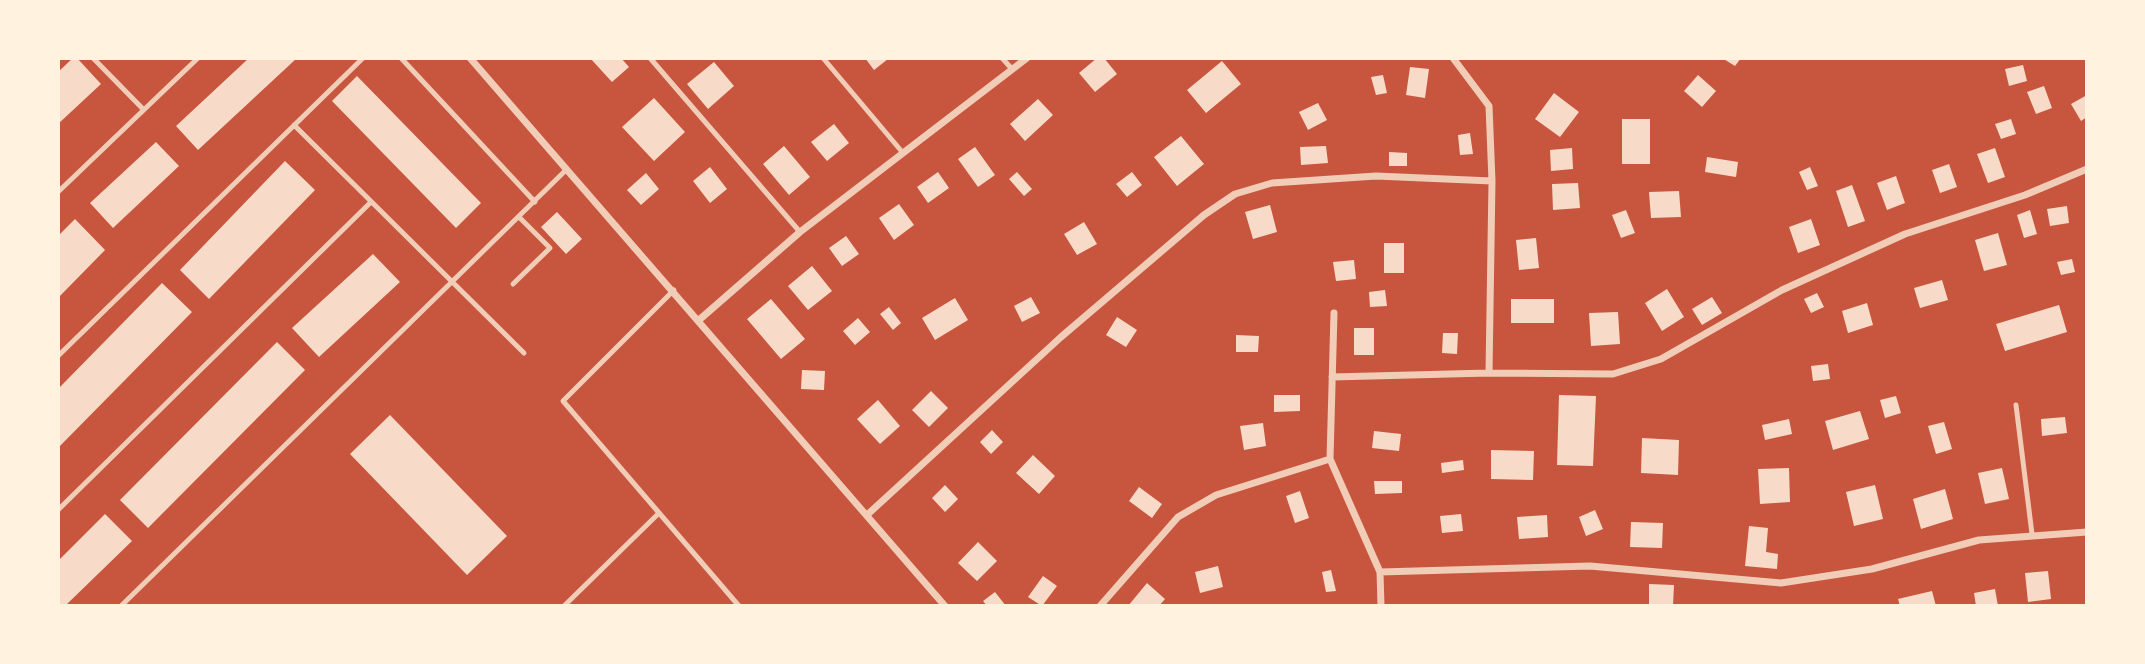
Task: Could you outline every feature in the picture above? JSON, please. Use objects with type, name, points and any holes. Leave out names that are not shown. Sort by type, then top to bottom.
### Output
[{"type":"street","points":[[470,58],[674,290],[945,606]]},
{"type":"street","points":[[699,320],[800,232],[1027,58]]},
{"type":"street","points":[[1453,58],[1489,106],[1492,181],[1489,373]]},
{"type":"street","points":[[1332,377],[1489,373],[1613,374],[1661,359],[1783,290],[1905,234],[2025,195],[2087,169]]},
{"type":"street","points":[[867,516],[1071,329],[1204,215],[1235,194],[1272,184],[1376,176],[1492,181]]},
{"type":"street","points":[[1334,313],[1330,458],[1380,572],[1381,606]]},
{"type":"street","points":[[1100,606],[1178,517],[1216,495],[1330,458]]},
{"type":"street","points":[[1380,572],[1590,566],[1781,583],[1872,569],[1979,540],[2087,531]]},
{"type":"lane","points":[[93,58],[143,108]]},
{"type":"lane","points":[[58,192],[198,58]]},
{"type":"lane","points":[[58,356],[363,58]]},
{"type":"lane","points":[[401,58],[536,202]]},
{"type":"lane","points":[[650,58],[800,232]]},
{"type":"lane","points":[[823,58],[903,153]]},
{"type":"lane","points":[[1002,58],[1012,69]]},
{"type":"lane","points":[[294,125],[524,353]]},
{"type":"lane","points":[[121,606],[453,285],[568,169]]},
{"type":"lane","points":[[58,510],[371,202]]},
{"type":"lane","points":[[513,284],[550,248],[520,218]]},
{"type":"lane","points":[[674,290],[563,401],[740,606]]},
{"type":"lane","points":[[2017,405],[2032,534]]},
{"type":"lane","points":[[564,606],[658,514]]},
{"type":"building","points":[[73,58],[77,58],[101,84],[58,124],[58,72]]},
{"type":"building","points":[[249,58],[297,58],[198,150],[176,126]]},
{"type":"building","points":[[590,58],[621,58],[629,67],[612,82]]},
{"type":"building","points":[[865,58],[887,58],[888,59],[874,70]]},
{"type":"building","points":[[1097,58],[1104,58],[1117,74],[1095,92],[1079,73]]},
{"type":"building","points":[[1722,58],[1741,58],[1735,66]]},
{"type":"building","points":[[1222,61],[1241,84],[1206,113],[1187,90]]},
{"type":"building","points":[[714,62],[734,86],[708,109],[687,84]]},
{"type":"building","points":[[2023,65],[2027,81],[2009,86],[2005,69]]},
{"type":"building","points":[[1410,67],[1429,69],[1425,98],[1406,95]]},
{"type":"building","points":[[1383,75],[1387,93],[1376,95],[1371,77]]},
{"type":"building","points":[[1698,75],[1716,91],[1702,107],[1684,91]]},
{"type":"building","points":[[357,76],[481,203],[456,228],[332,101]]},
{"type":"building","points":[[2044,86],[2052,108],[2036,114],[2027,92]]},
{"type":"building","points":[[1554,93],[1579,112],[1560,137],[1535,119]]},
{"type":"building","points":[[2087,95],[2087,117],[2081,121],[2071,104]]},
{"type":"building","points":[[654,98],[685,132],[654,161],[622,127]]},
{"type":"building","points":[[1038,99],[1053,115],[1025,141],[1010,124]]},
{"type":"building","points":[[1318,103],[1327,120],[1308,130],[1299,112]]},
{"type":"building","points":[[1622,119],[1650,119],[1650,164],[1622,164]]},
{"type":"building","points":[[2011,119],[2016,134],[2001,139],[1995,124]]},
{"type":"building","points":[[834,124],[849,143],[827,161],[811,142]]},
{"type":"building","points":[[1470,133],[1473,154],[1460,155],[1458,135]]},
{"type":"building","points":[[1181,136],[1204,164],[1177,186],[1154,157]]},
{"type":"building","points":[[156,142],[179,166],[113,228],[90,203]]},
{"type":"building","points":[[784,146],[810,177],[789,195],[763,164]]},
{"type":"building","points":[[1326,146],[1328,163],[1301,165],[1300,147]]},
{"type":"building","points":[[975,147],[995,175],[978,187],[958,159]]},
{"type":"building","points":[[1572,148],[1573,169],[1551,171],[1550,150]]},
{"type":"building","points":[[1995,148],[2005,177],[1988,183],[1977,154]]},
{"type":"building","points":[[1389,152],[1407,153],[1407,166],[1389,166]]},
{"type":"building","points":[[1707,157],[1738,162],[1736,177],[1705,172]]},
{"type":"building","points":[[285,161],[315,190],[209,299],[180,270]]},
{"type":"building","points":[[1949,164],[1957,187],[1940,193],[1932,170]]},
{"type":"building","points":[[710,167],[727,189],[710,203],[693,181]]},
{"type":"building","points":[[1810,167],[1818,186],[1807,190],[1799,172]]},
{"type":"building","points":[[938,172],[949,188],[928,203],[917,187]]},
{"type":"building","points":[[1017,172],[1032,189],[1024,196],[1009,179]]},
{"type":"building","points":[[1132,172],[1142,185],[1127,197],[1116,184]]},
{"type":"building","points":[[646,173],[659,189],[641,205],[627,190]]},
{"type":"building","points":[[1896,176],[1905,203],[1887,210],[1877,183]]},
{"type":"building","points":[[1578,183],[1580,208],[1553,210],[1552,184]]},
{"type":"building","points":[[1852,185],[1865,221],[1848,227],[1836,191]]},
{"type":"building","points":[[1679,191],[1681,217],[1651,218],[1649,192]]},
{"type":"building","points":[[899,204],[914,225],[894,240],[879,218]]},
{"type":"building","points":[[1270,205],[1277,232],[1253,239],[1245,212]]},
{"type":"building","points":[[2067,206],[2069,223],[2050,226],[2047,209]]},
{"type":"building","points":[[1626,210],[1635,233],[1621,238],[1612,215]]},
{"type":"building","points":[[2030,210],[2037,234],[2024,238],[2017,215]]},
{"type":"building","points":[[557,212],[582,239],[566,254],[541,227]]},
{"type":"building","points":[[75,219],[105,250],[58,298],[58,236]]},
{"type":"building","points":[[1811,219],[1820,245],[1798,253],[1789,227]]},
{"type":"building","points":[[1084,222],[1097,244],[1077,255],[1064,234]]},
{"type":"building","points":[[1998,233],[2007,265],[1984,271],[1975,240]]},
{"type":"building","points":[[846,236],[859,254],[842,266],[829,248]]},
{"type":"building","points":[[1536,238],[1539,268],[1519,270],[1516,240]]},
{"type":"building","points":[[1384,243],[1404,243],[1404,273],[1384,273]]},
{"type":"building","points":[[373,254],[400,282],[319,357],[292,328]]},
{"type":"building","points":[[2072,259],[2075,272],[2061,275],[2057,262]]},
{"type":"building","points":[[1354,260],[1356,279],[1336,281],[1333,262]]},
{"type":"building","points":[[812,266],[832,291],[808,310],[788,286]]},
{"type":"building","points":[[1942,280],[1948,300],[1920,308],[1914,288]]},
{"type":"building","points":[[162,283],[192,312],[58,448],[58,389]]},
{"type":"building","points":[[1667,289],[1684,317],[1662,331],[1645,303]]},
{"type":"building","points":[[1385,290],[1387,306],[1370,307],[1369,292]]},
{"type":"building","points":[[1817,293],[1824,307],[1811,313],[1804,299]]},
{"type":"building","points":[[1031,297],[1040,313],[1022,322],[1014,306]]},
{"type":"building","points":[[1712,297],[1722,313],[1702,325],[1692,309]]},
{"type":"building","points":[[955,298],[968,320],[935,340],[922,318]]},
{"type":"building","points":[[771,299],[805,339],[781,359],[747,319]]},
{"type":"building","points":[[1511,299],[1554,299],[1554,323],[1511,323]]},
{"type":"building","points":[[1867,303],[1873,325],[1848,333],[1842,311]]},
{"type":"building","points":[[2059,305],[2067,332],[2005,351],[1996,324]]},
{"type":"building","points":[[889,307],[901,323],[893,330],[880,314]]},
{"type":"building","points":[[1618,312],[1620,344],[1591,346],[1589,313]]},
{"type":"building","points":[[1117,317],[1137,330],[1126,347],[1106,335]]},
{"type":"building","points":[[858,318],[870,332],[855,345],[843,331]]},
{"type":"building","points":[[1354,328],[1374,328],[1374,355],[1354,355]]},
{"type":"building","points":[[1443,333],[1458,333],[1457,354],[1442,353]]},
{"type":"building","points":[[1236,335],[1259,336],[1258,352],[1236,352]]},
{"type":"building","points":[[277,342],[305,370],[148,528],[120,500]]},
{"type":"building","points":[[1828,364],[1830,379],[1813,381],[1811,366]]},
{"type":"building","points":[[802,370],[825,371],[824,390],[801,389]]},
{"type":"building","points":[[931,391],[948,408],[929,427],[912,410]]},
{"type":"building","points":[[1274,395],[1300,395],[1300,411],[1274,412]]},
{"type":"building","points":[[1559,395],[1596,396],[1593,466],[1557,465]]},
{"type":"building","points":[[1896,396],[1901,413],[1885,418],[1880,400]]},
{"type":"building","points":[[878,400],[900,426],[880,444],[857,419]]},
{"type":"building","points":[[1860,411],[1869,439],[1833,450],[1825,421]]},
{"type":"building","points":[[390,415],[507,536],[467,575],[350,454]]},
{"type":"building","points":[[2065,417],[2067,433],[2042,436],[2041,419]]},
{"type":"building","points":[[1789,419],[1792,434],[1765,440],[1762,425]]},
{"type":"building","points":[[1944,422],[1952,449],[1936,454],[1928,426]]},
{"type":"building","points":[[1263,423],[1266,446],[1244,450],[1240,426]]},
{"type":"building","points":[[992,430],[1003,442],[991,454],[980,442]]},
{"type":"building","points":[[1374,431],[1401,434],[1399,451],[1372,448]]},
{"type":"building","points":[[1642,438],[1679,440],[1678,475],[1641,473]]},
{"type":"building","points":[[1491,450],[1534,451],[1533,480],[1491,479]]},
{"type":"building","points":[[1033,455],[1055,476],[1039,494],[1016,473]]},
{"type":"building","points":[[1463,460],[1464,470],[1442,473],[1441,463]]},
{"type":"building","points":[[1789,468],[1790,502],[1760,504],[1758,469]]},
{"type":"building","points":[[2002,468],[2009,499],[1985,504],[1978,473]]},
{"type":"building","points":[[1374,481],[1402,481],[1402,493],[1375,494]]},
{"type":"building","points":[[945,485],[958,499],[945,512],[932,498]]},
{"type":"building","points":[[1875,485],[1883,519],[1854,526],[1846,492]]},
{"type":"building","points":[[1139,487],[1162,504],[1152,518],[1129,501]]},
{"type":"building","points":[[1945,489],[1953,519],[1921,529],[1913,499]]},
{"type":"building","points":[[1300,491],[1309,518],[1295,523],[1286,496]]},
{"type":"building","points":[[1595,510],[1603,529],[1586,536],[1579,517]]},
{"type":"building","points":[[105,514],[132,541],[65,606],[58,606],[58,561]]},
{"type":"building","points":[[1461,514],[1463,531],[1442,533],[1440,516]]},
{"type":"building","points":[[1547,515],[1548,537],[1519,539],[1517,517]]},
{"type":"building","points":[[1631,522],[1663,523],[1662,548],[1630,547]]},
{"type":"building","points":[[1749,526],[1768,528],[1766,552],[1778,554],[1777,569],[1745,566]]},
{"type":"building","points":[[978,542],[997,561],[977,581],[958,563]]},
{"type":"building","points":[[1218,566],[1223,587],[1200,593],[1195,572]]},
{"type":"building","points":[[1331,570],[1336,591],[1326,592],[1322,572]]},
{"type":"building","points":[[2048,571],[2051,599],[2028,602],[2025,573]]},
{"type":"building","points":[[1043,576],[1057,586],[1042,606],[1028,597]]},
{"type":"building","points":[[1147,583],[1165,599],[1159,606],[1128,606]]},
{"type":"building","points":[[1649,584],[1674,585],[1673,606],[1649,606]]},
{"type":"building","points":[[1995,589],[1998,606],[1976,606],[1974,593]]},
{"type":"building","points":[[1932,591],[1936,606],[1900,606],[1898,599]]},
{"type":"building","points":[[995,592],[1006,606],[987,606],[983,601]]}]
